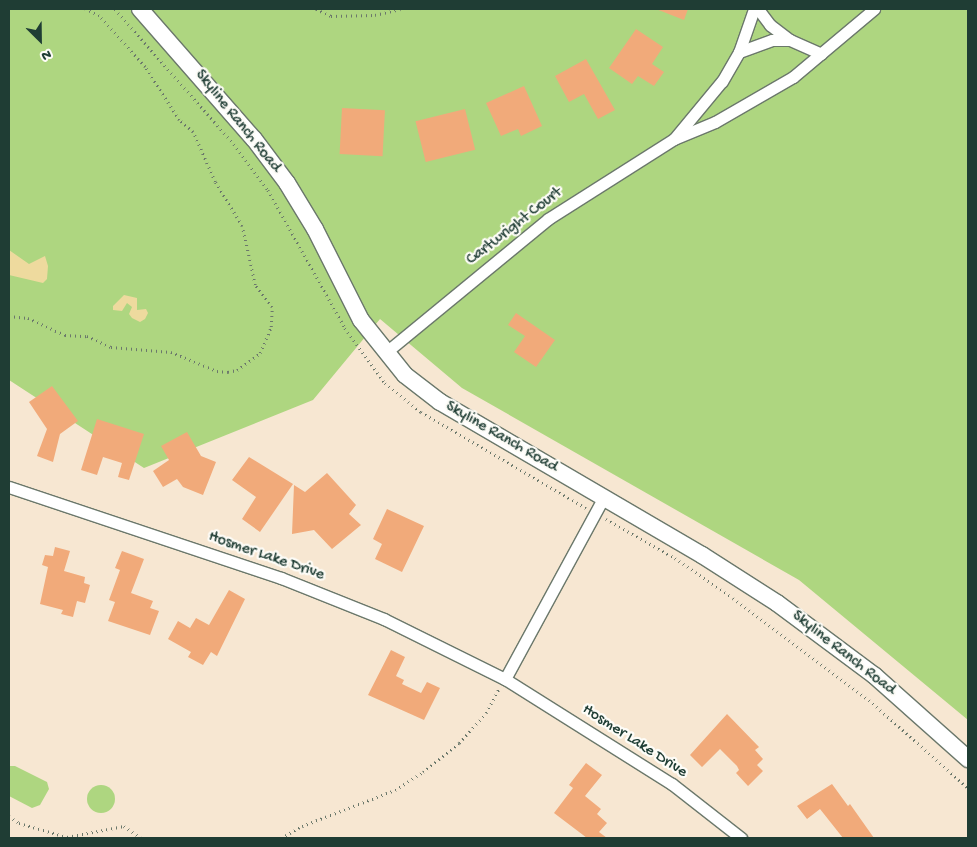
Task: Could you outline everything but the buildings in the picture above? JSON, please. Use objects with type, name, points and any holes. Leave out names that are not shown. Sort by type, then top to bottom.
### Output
[{"type":"street","name":"Skyline Ranch Road","points":[[140,9],[254,139],[287,183],[315,229],[361,320],[404,375],[440,402],[604,497],[777,603],[875,676],[968,759]]},
{"type":"street","name":"Cartwright Court","points":[[674,138],[722,81],[739,52],[754,9]]},
{"type":"street","points":[[758,9],[770,25],[790,40],[820,54]]},
{"type":"street","name":"Cartwright Court","points":[[385,353],[548,218],[674,138],[715,122],[794,76],[874,9]]},
{"type":"street","points":[[739,52],[772,40],[790,40]]},
{"type":"street","name":"Hosmer Lake Drive","points":[[9,487],[281,578],[384,619],[505,679],[672,784],[741,838]]},
{"type":"street","points":[[505,679],[604,497]]},
{"type":"path","points":[[9,316],[28,318],[64,335],[87,336],[111,347],[172,352],[217,371],[228,372],[237,370],[260,353],[271,327],[272,307],[255,286],[242,226],[215,182],[193,132],[179,120],[145,67],[99,16],[85,9]]},
{"type":"path","points":[[316,9],[331,16],[375,15],[400,9]]},
{"type":"path","points":[[733,598],[869,700],[968,788]]},
{"type":"path","points":[[281,838],[302,826],[395,790],[423,772],[460,743],[486,713],[505,679]]},
{"type":"path","points":[[9,816],[19,823],[67,837],[124,826],[141,838]]},
{"type":"green space","points":[[9,9],[968,9],[968,720],[799,580],[462,388],[380,319],[313,400],[144,468],[9,380]]},
{"type":"green space","points":[[9,766],[15,766],[47,782],[49,789],[40,805],[32,808],[9,796]]},
{"type":"green space","points":[[101,785],[111,789],[115,799],[111,809],[101,813],[91,809],[87,799],[91,789]]},
{"type":"sand","points":[[9,250],[29,264],[45,256],[48,266],[47,279],[43,283],[9,275]]},
{"type":"sand","points":[[124,295],[137,298],[137,310],[146,309],[148,313],[145,319],[140,322],[132,318],[129,314],[132,307],[127,303],[122,311],[113,310],[113,306]]}]
